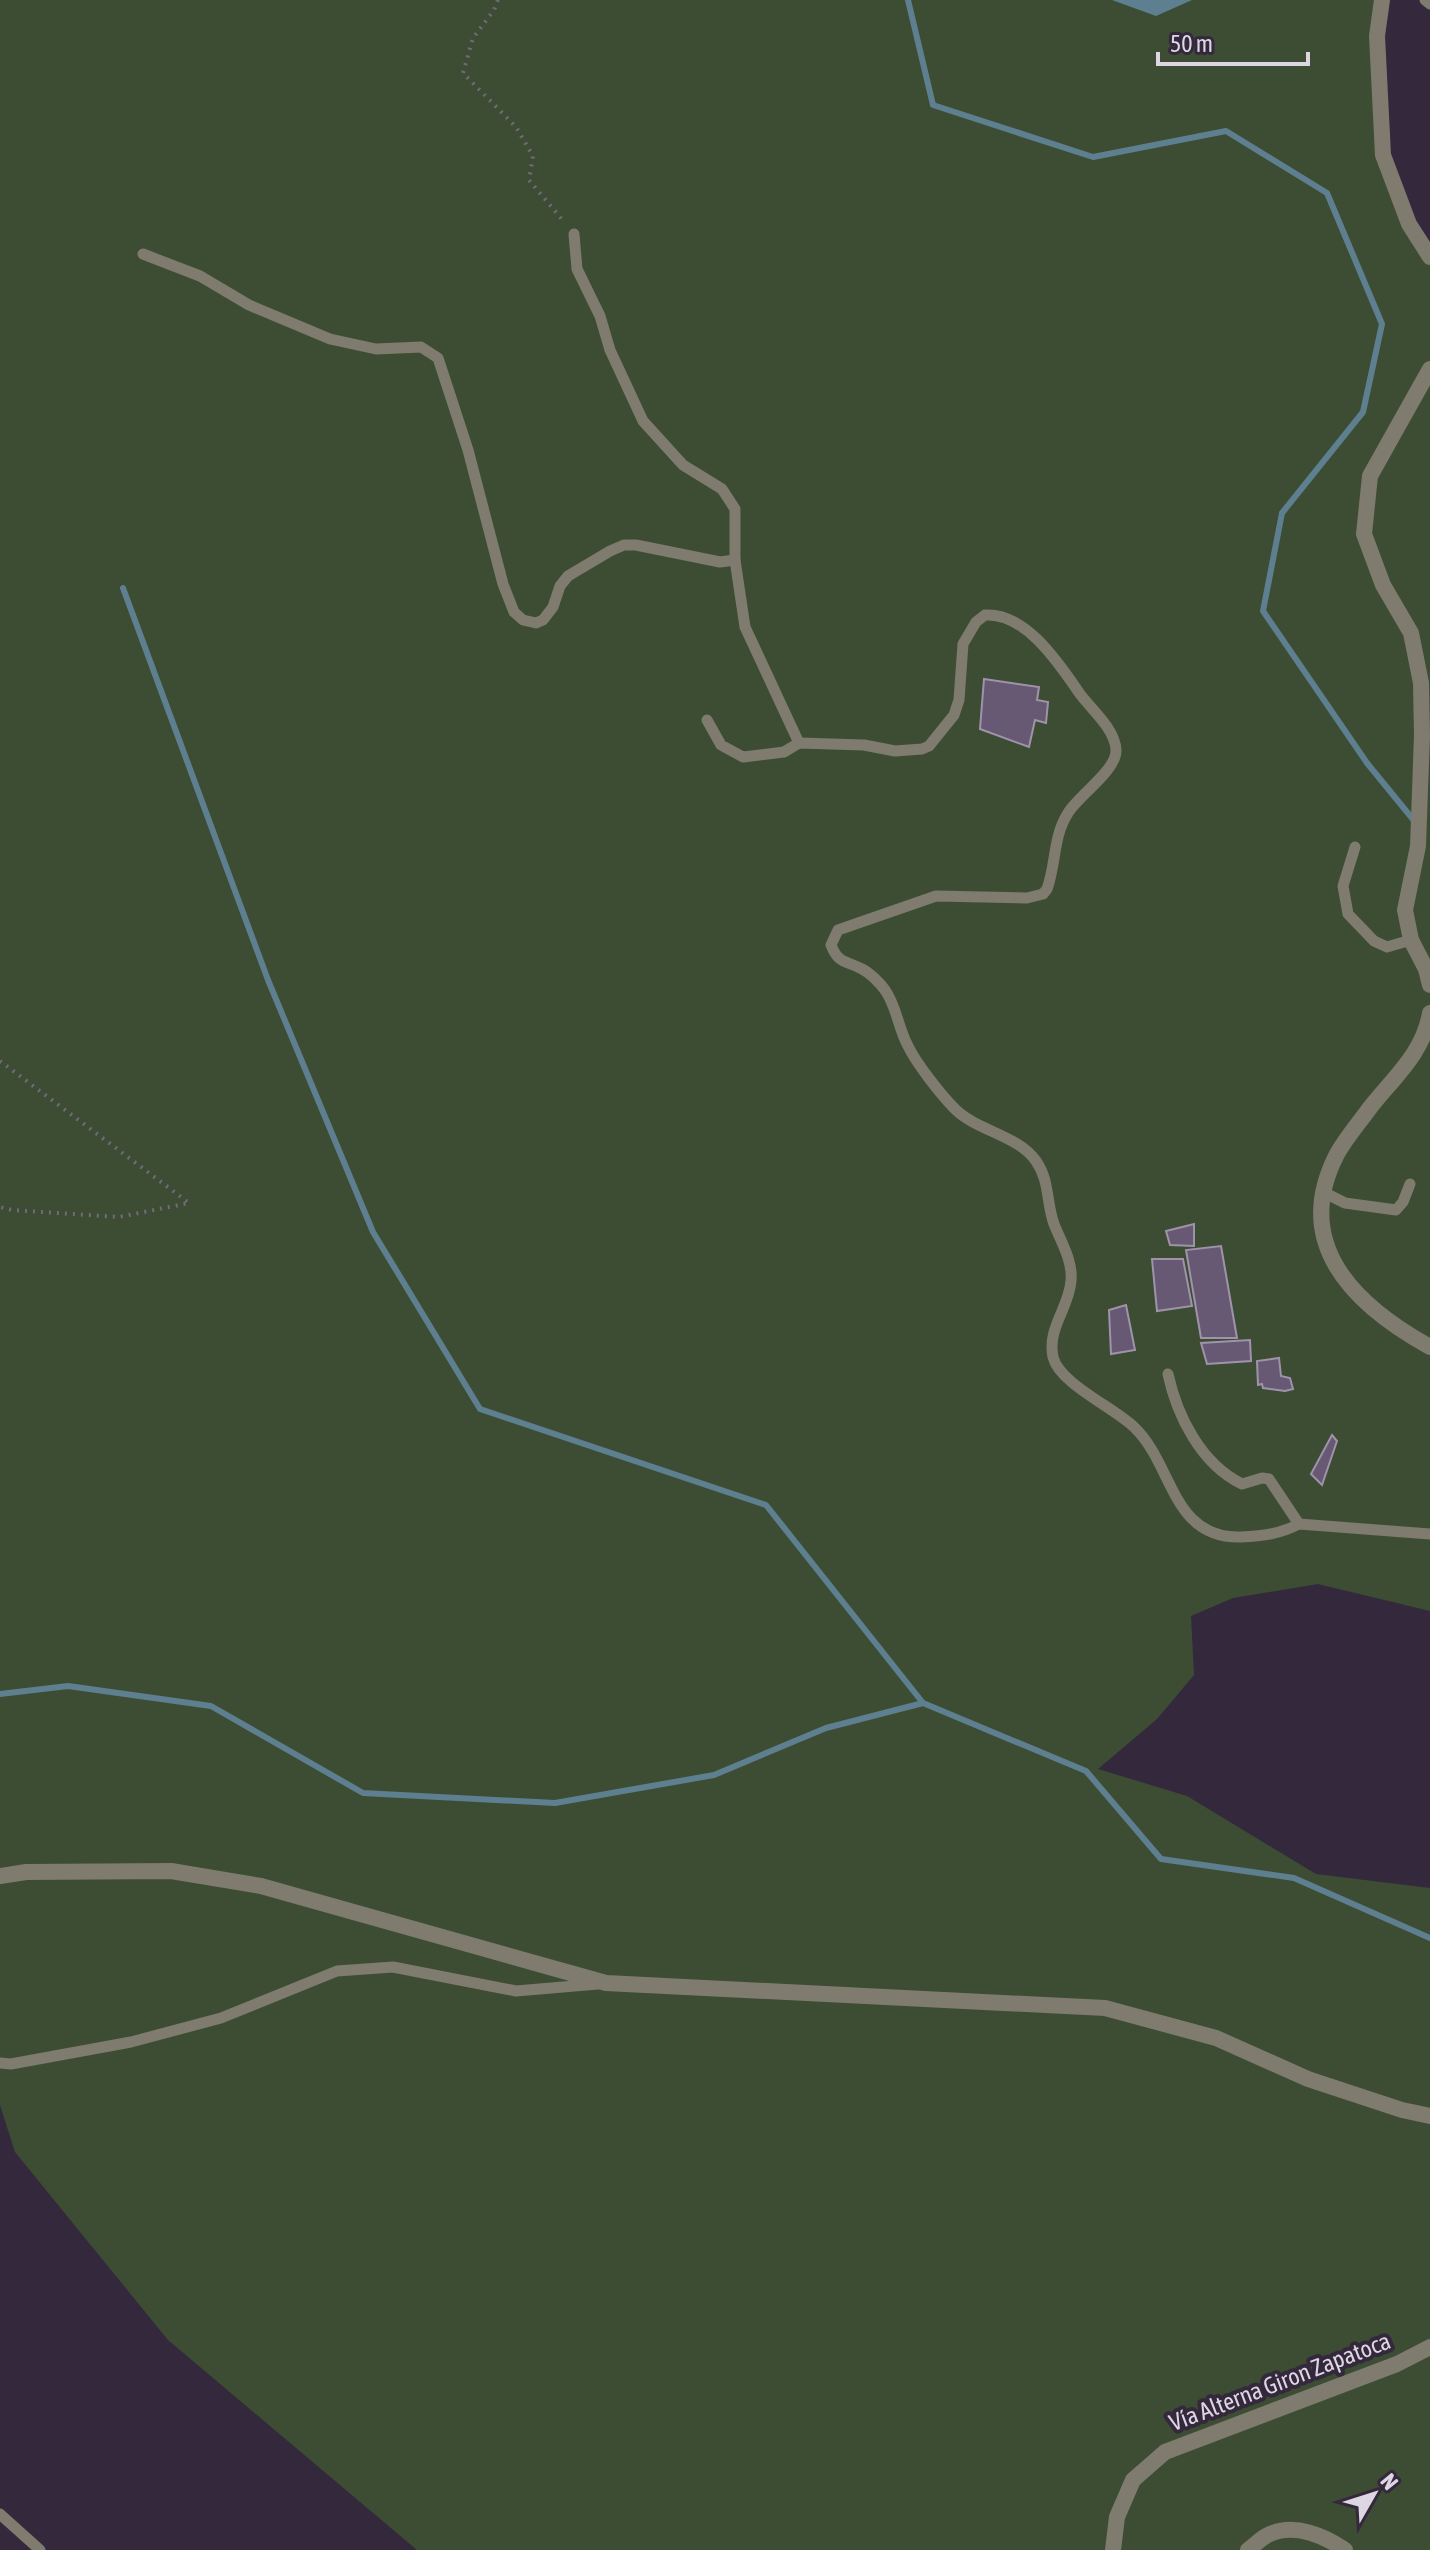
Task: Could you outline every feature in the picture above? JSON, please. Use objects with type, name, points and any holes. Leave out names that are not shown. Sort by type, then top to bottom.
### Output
[{"type":"street","points":[[1382,0],[1377,36],[1383,155],[1409,224],[1430,257]]},
{"type":"street","points":[[1430,369],[1370,476],[1364,534],[1383,585],[1411,633],[1421,683],[1418,846],[1405,910],[1411,940],[1426,969],[1430,985]]},
{"type":"street","points":[[1430,1013],[1428,1026],[1414,1056],[1370,1108],[1337,1154],[1323,1192],[1322,1228],[1335,1266],[1359,1298],[1393,1326],[1430,1347]]},
{"type":"street","points":[[0,1876],[26,1872],[171,1871],[261,1886],[606,1983],[1105,2008],[1216,2038],[1308,2079],[1430,2116]]},
{"type":"street","name":"Vía Alterna Giron Zapatoca","points":[[1113,2550],[1117,2517],[1133,2480],[1165,2452],[1397,2364],[1430,2347]]},
{"type":"street","points":[[1248,2550],[1271,2533],[1292,2532],[1314,2533],[1345,2550]]},
{"type":"lane","points":[[1425,0],[1430,4]]},
{"type":"lane","points":[[574,234],[577,269],[643,421],[683,465],[722,489],[735,509],[735,560],[745,627],[799,743]]},
{"type":"lane","points":[[143,254],[200,276],[249,305],[330,339],[376,349],[421,347],[438,358],[468,450],[503,584],[514,612],[523,620],[536,623],[543,620],[568,576],[624,545],[720,562],[735,560]]},
{"type":"lane","points":[[707,720],[721,745],[743,757],[784,752],[799,743],[864,745],[895,751],[922,749],[929,746],[954,715],[959,700],[963,644],[976,622],[985,615],[1003,617],[1031,634],[1060,664],[1106,726],[1116,749],[1115,756],[1102,775],[1068,811],[1060,829],[1050,882],[1043,894],[1016,898],[936,896],[845,925],[838,930],[831,945],[836,957],[862,969],[884,988],[907,1046],[956,1110],[978,1126],[1032,1155],[1043,1171],[1054,1224],[1071,1272],[1071,1285],[1053,1330],[1052,1349],[1057,1368],[1068,1381],[1137,1429],[1163,1467],[1184,1512],[1201,1528],[1217,1535],[1249,1537],[1282,1533],[1299,1524],[1430,1534]]},
{"type":"lane","points":[[1355,847],[1343,886],[1348,914],[1374,941],[1387,947],[1411,940]]},
{"type":"lane","points":[[1323,1192],[1345,1203],[1396,1210],[1410,1184]]},
{"type":"lane","points":[[1168,1374],[1174,1402],[1195,1440],[1215,1465],[1242,1484],[1269,1479],[1299,1524]]},
{"type":"lane","points":[[0,2063],[11,2064],[131,2042],[221,2018],[337,1971],[393,1967],[516,1991],[606,1983]]},
{"type":"lane","points":[[0,2514],[40,2550]]},
{"type":"path","points":[[498,0],[473,38],[463,73],[516,127],[533,156],[529,180],[574,234]]},
{"type":"path","points":[[0,1061],[189,1203],[119,1217],[0,1207]]},
{"type":"green space","points":[[0,0],[1388,0],[1382,38],[1388,152],[1414,222],[1430,246],[1430,1611],[1318,1584],[1233,1598],[1191,1616],[1194,1675],[1157,1719],[1098,1769],[1187,1796],[1316,1874],[1430,1888],[1430,2550],[417,2550],[168,2340],[15,2152],[0,2105]]},
{"type":"water","points":[[1112,0],[1192,0],[1156,16]]},
{"type":"building","points":[[984,679],[1039,687],[1037,700],[1048,702],[1046,723],[1035,720],[1029,747],[980,729]]},
{"type":"building","points":[[1194,1224],[1194,1246],[1170,1245],[1166,1231]]},
{"type":"building","points":[[1221,1246],[1237,1338],[1201,1338],[1186,1250]]},
{"type":"building","points":[[1152,1259],[1183,1259],[1192,1306],[1157,1311]]},
{"type":"building","points":[[1126,1305],[1135,1350],[1111,1354],[1109,1310]]},
{"type":"building","points":[[1250,1340],[1251,1361],[1207,1364],[1201,1343]]},
{"type":"building","points":[[1279,1358],[1281,1376],[1290,1378],[1293,1389],[1285,1391],[1258,1385],[1257,1361]]},
{"type":"building","points":[[1332,1435],[1337,1441],[1322,1485],[1311,1474]]},
{"type":"waterway","points":[[908,0],[933,105],[1093,157],[1226,131],[1327,193],[1382,324],[1363,412],[1282,513],[1263,611],[1367,763],[1416,823]]},
{"type":"waterway","points":[[123,588],[268,980],[373,1232],[480,1409],[766,1505],[923,1703]]},
{"type":"waterway","points":[[0,1694],[68,1686],[211,1706],[363,1793],[555,1803],[714,1775],[826,1728],[923,1703],[1086,1771],[1161,1859],[1294,1878],[1430,1938]]}]
